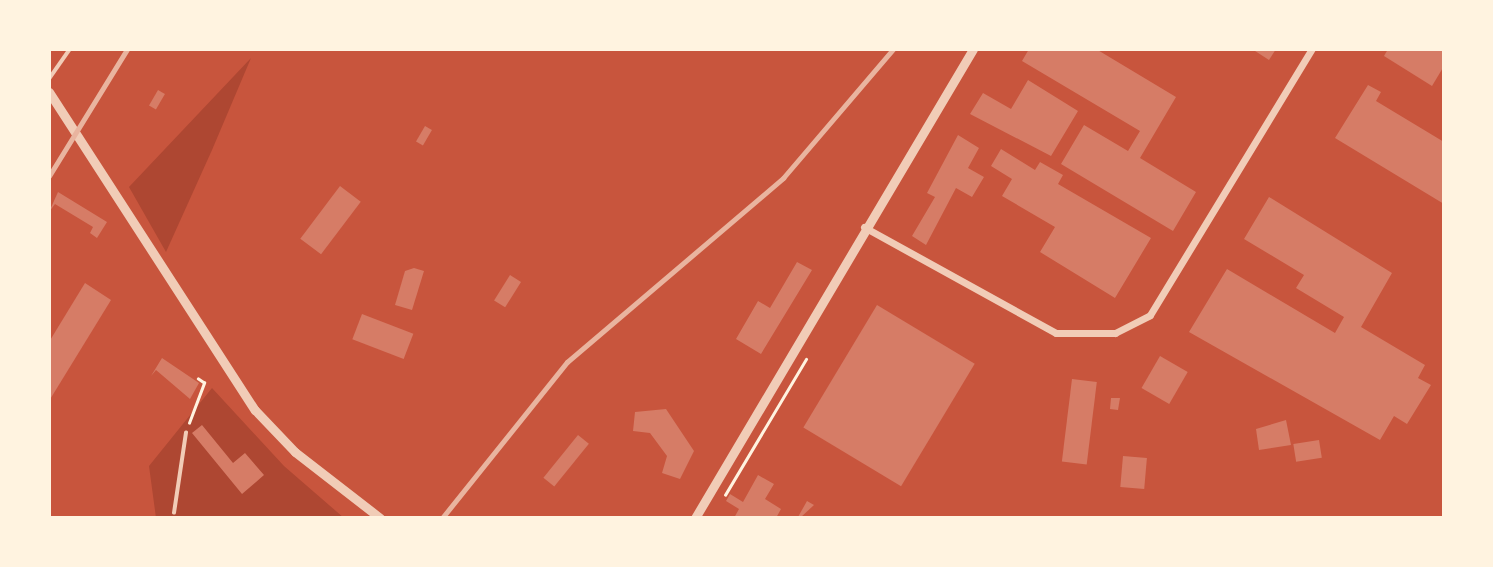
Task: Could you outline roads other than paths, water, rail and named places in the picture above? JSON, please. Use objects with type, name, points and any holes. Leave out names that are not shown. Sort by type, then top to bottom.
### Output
[{"type":"street","points":[[695,518],[864,227],[973,49]]},
{"type":"street","points":[[864,227],[1056,333],[1115,333],[1150,315],[1312,49]]},
{"type":"street","points":[[49,92],[256,410],[295,452],[380,518]]},
{"type":"lane","points":[[49,79],[69,49]]},
{"type":"lane","points":[[174,513],[186,433]]},
{"type":"railway","points":[[49,176],[127,49]]},
{"type":"railway","points":[[442,518],[567,362],[783,178],[893,49]]}]
